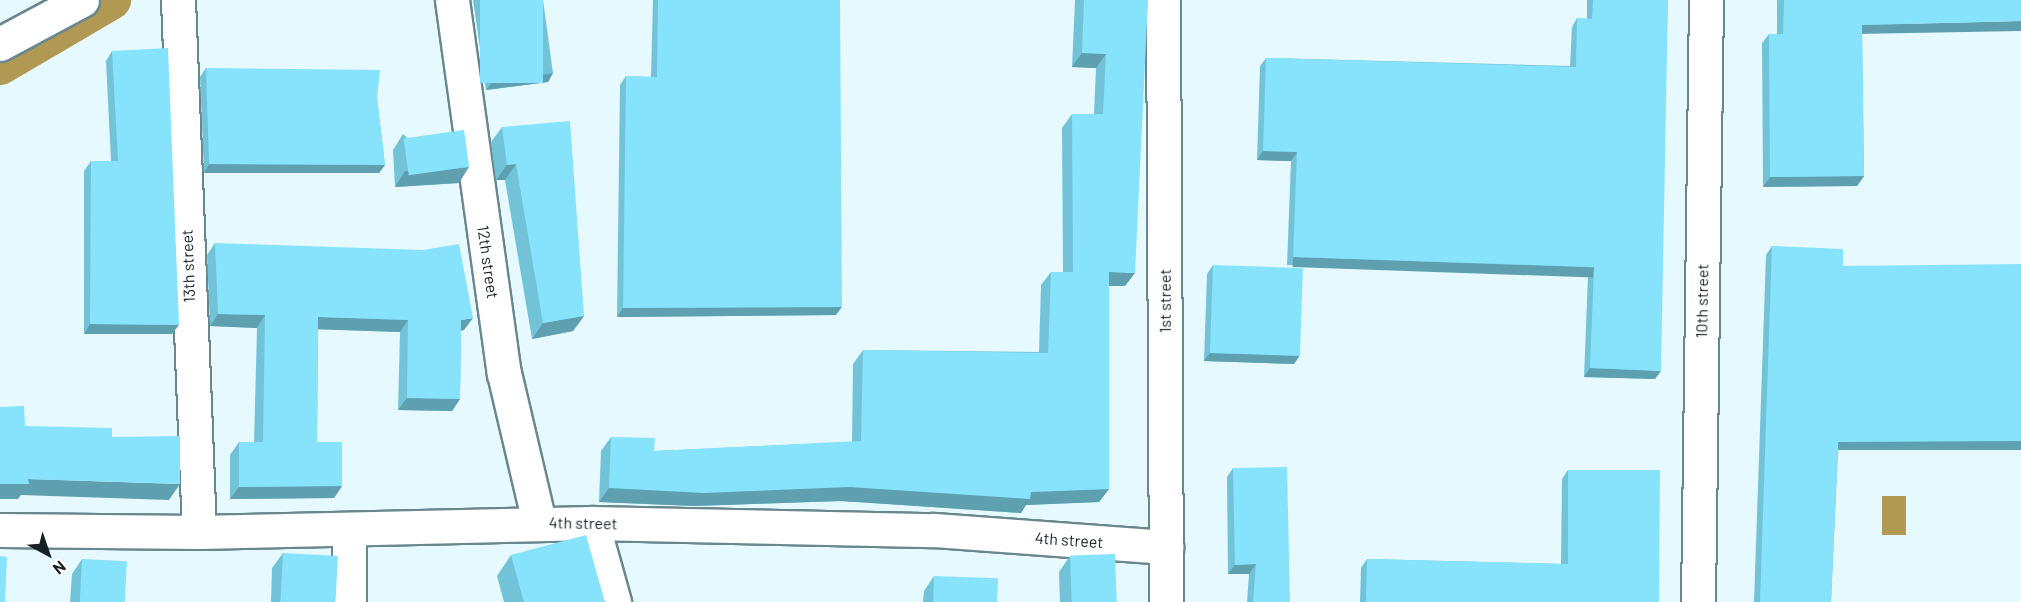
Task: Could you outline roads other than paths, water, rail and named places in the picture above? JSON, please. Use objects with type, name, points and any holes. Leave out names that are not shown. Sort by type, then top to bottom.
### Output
[{"type":"street","points":[[0,44],[82,0]]},
{"type":"street","name":"13th street","points":[[178,0],[199,532]]},
{"type":"street","name":"12th street","points":[[452,0],[504,373],[538,522]]},
{"type":"street","name":"1st street","points":[[1163,0],[1166,602]]},
{"type":"street","name":"10th street","points":[[1698,602],[1706,0]]},
{"type":"street","name":"4th street","points":[[0,530],[199,532],[538,522],[934,530],[1166,547]]},
{"type":"street","points":[[592,523],[614,602]]},
{"type":"street","points":[[349,529],[349,602]]},
{"type":"waterway","points":[[0,65],[111,0]]}]
